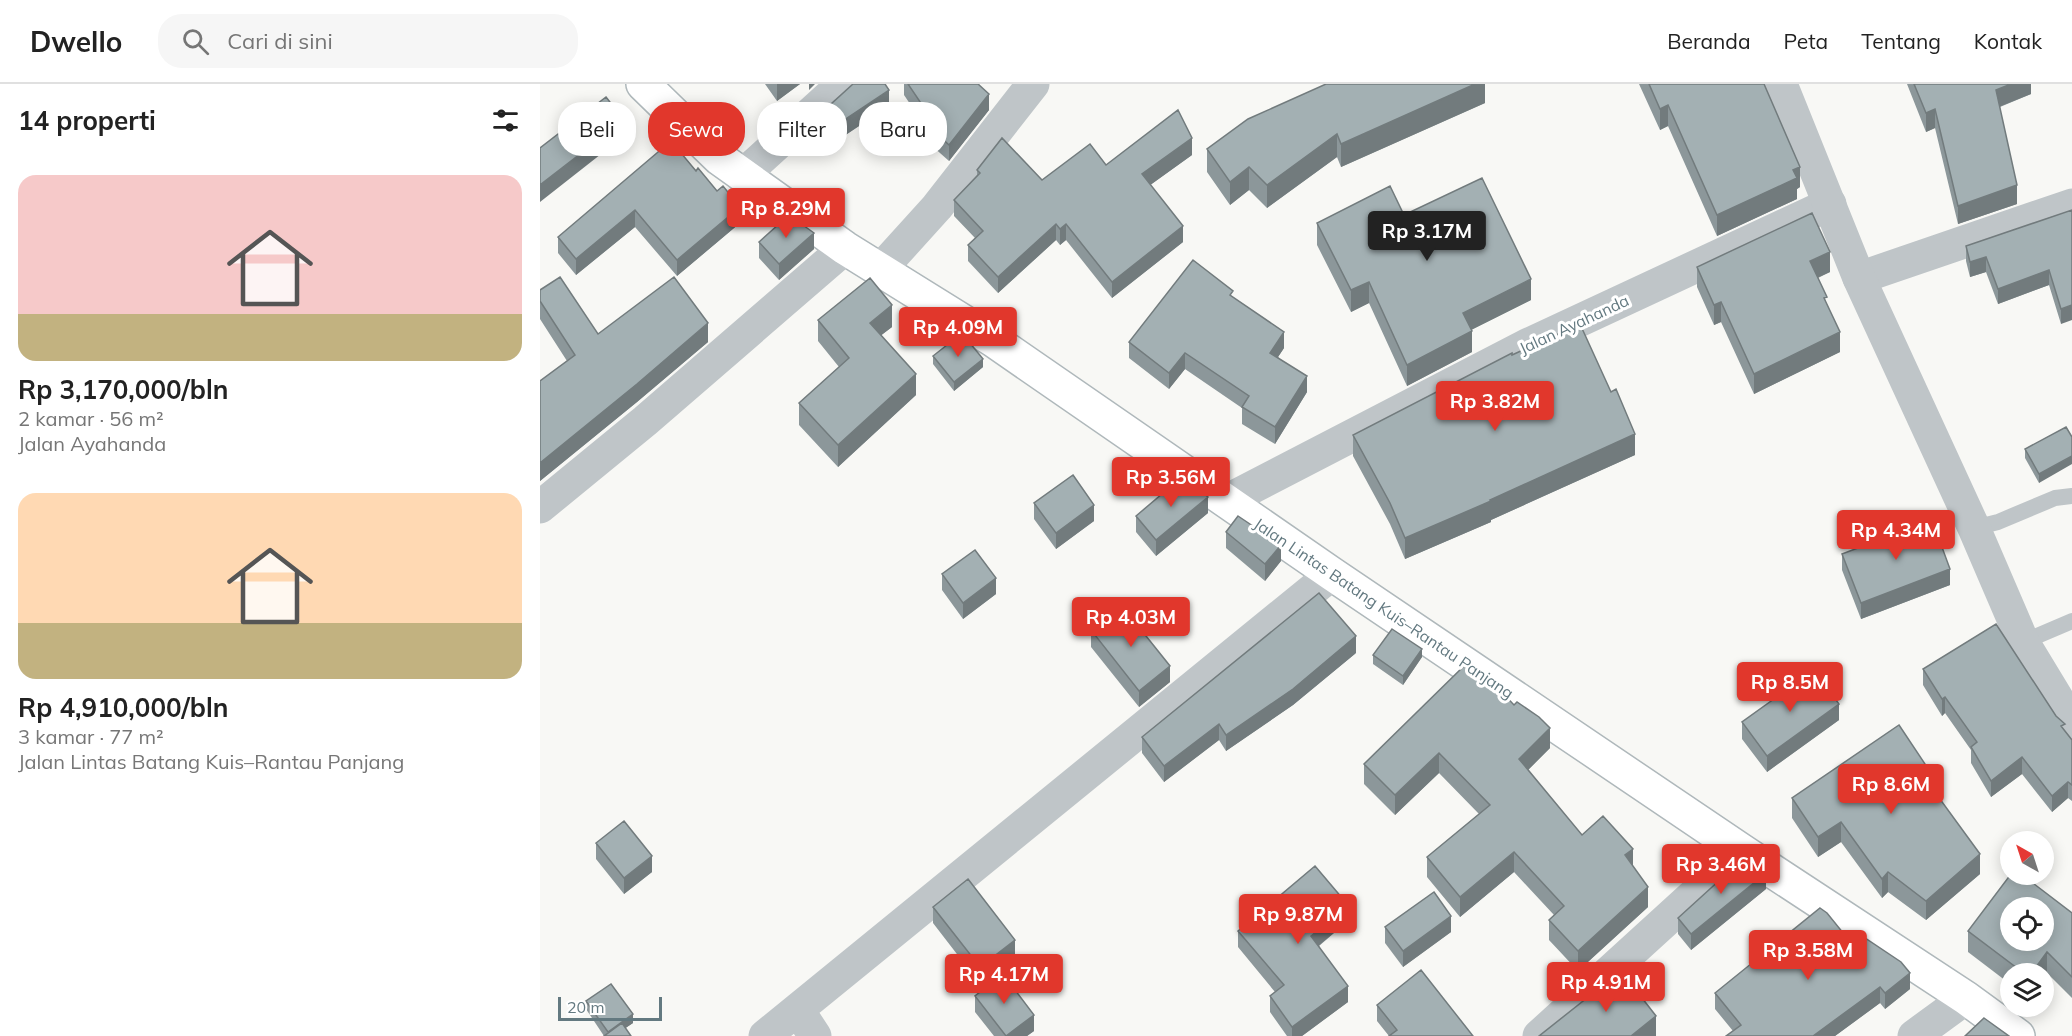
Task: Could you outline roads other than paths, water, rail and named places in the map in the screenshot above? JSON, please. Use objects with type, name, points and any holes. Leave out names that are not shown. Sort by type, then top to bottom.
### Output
[{"type":"main road","name":"Jalan Lintas Batang Kuis–Rantau Panjang","points":[[643,84],[719,158],[845,248],[993,340],[1332,574],[1742,851],[1966,998],[2018,1036]]},
{"type":"street","points":[[742,176],[843,84]]},
{"type":"street","points":[[880,270],[937,207],[1033,84]]},
{"type":"street","points":[[1783,85],[1859,278],[1974,528],[2023,642],[2072,723]]},
{"type":"street","name":"Jalan Ayahanda","points":[[1226,501],[1529,344],[1830,204]]},
{"type":"street","points":[[1859,278],[2072,205]]},
{"type":"street","points":[[540,507],[645,421],[845,248]]},
{"type":"street","points":[[765,1036],[807,1023],[1332,574]]},
{"type":"street","points":[[1539,1036],[1742,851]]},
{"type":"street","points":[[1914,1036],[1966,998]]},
{"type":"lane","points":[[1974,528],[1998,522],[2055,498],[2072,496]]},
{"type":"lane","points":[[2023,642],[2072,621]]}]
